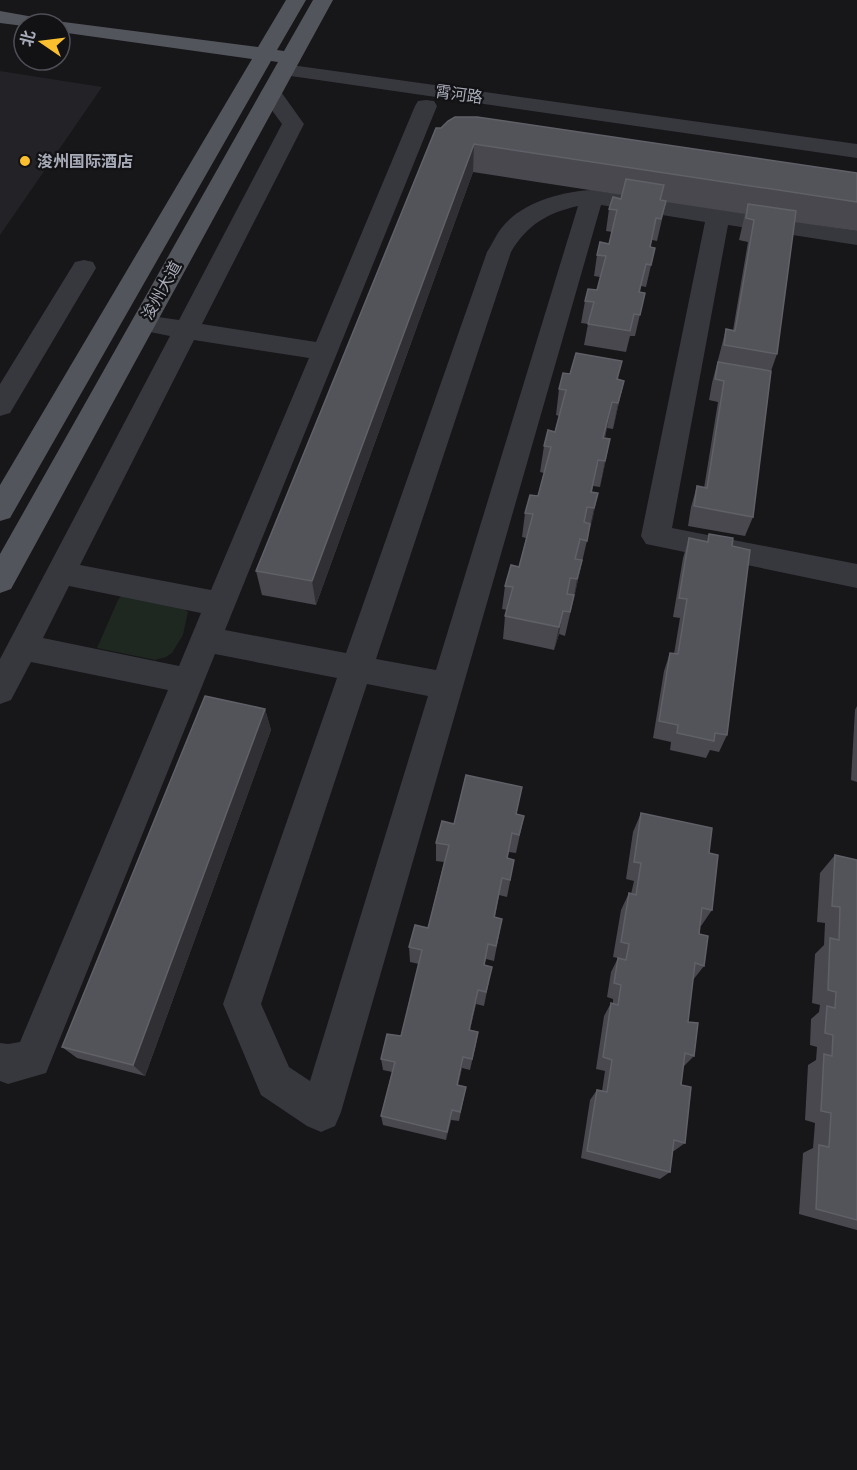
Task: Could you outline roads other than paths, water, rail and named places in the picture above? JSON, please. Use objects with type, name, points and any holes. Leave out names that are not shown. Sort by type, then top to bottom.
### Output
[{"type":"main road","name":"浚州大道","points":[[0,510],[296,0]]},
{"type":"main road","name":"浚州大道","points":[[0,581],[323,0]]},
{"type":"main road","name":"霄河路","points":[[72,28],[288,64]]},
{"type":"main road","name":"霄河路","points":[[72,39],[262,60]]},
{"type":"street","name":"霄河路","points":[[288,64],[313,74],[857,151]]},
{"type":"street","name":"霄河路","points":[[288,64],[857,138]]},
{"type":"street","points":[[313,74],[354,97],[426,105],[857,170]]},
{"type":"street","points":[[0,690],[293,124],[271,94]]},
{"type":"street","points":[[0,1062],[8,1064],[32,1059],[426,105]]},
{"type":"street","points":[[592,197],[321,1112],[274,1081],[242,1004],[499,252],[515,227],[531,216],[579,196],[592,197],[718,216],[857,238]]},
{"type":"street","points":[[718,216],[656,536],[857,576]]},
{"type":"street","points":[[0,406],[84,268]]},
{"type":"street","points":[[144,322],[324,352]]},
{"type":"street","points":[[61,573],[220,604]]},
{"type":"street","points":[[206,639],[447,686]]},
{"type":"street","points":[[23,647],[189,681]]},
{"type":"place","name":"浚州国际酒店","points":[[25,161]]}]
